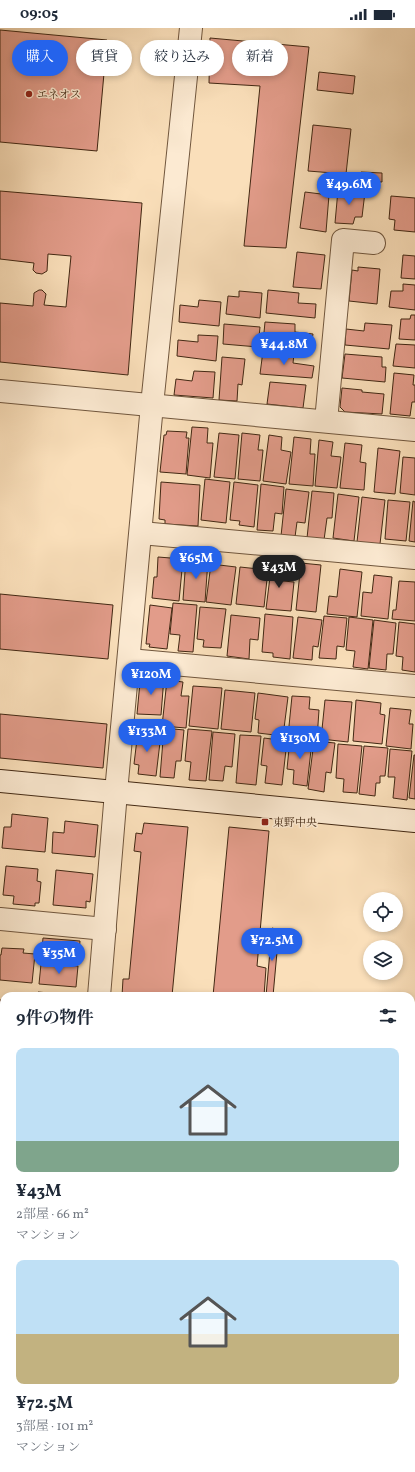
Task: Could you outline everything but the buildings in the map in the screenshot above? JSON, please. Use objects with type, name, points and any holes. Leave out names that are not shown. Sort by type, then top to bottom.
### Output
[{"type":"street","points":[[99,992],[116,792],[152,404],[191,28]]},
{"type":"street","points":[[326,421],[343,240],[374,243]]},
{"type":"street","points":[[0,391],[152,404],[415,430]]},
{"type":"street","points":[[141,533],[415,558]]},
{"type":"street","points":[[129,660],[415,686]]},
{"type":"street","points":[[0,781],[415,821]]},
{"type":"street","points":[[0,919],[105,929]]},
{"type":"place","name":"エネオス","points":[[29,94]]},
{"type":"place","name":"東野中央","points":[[265,822]]}]
